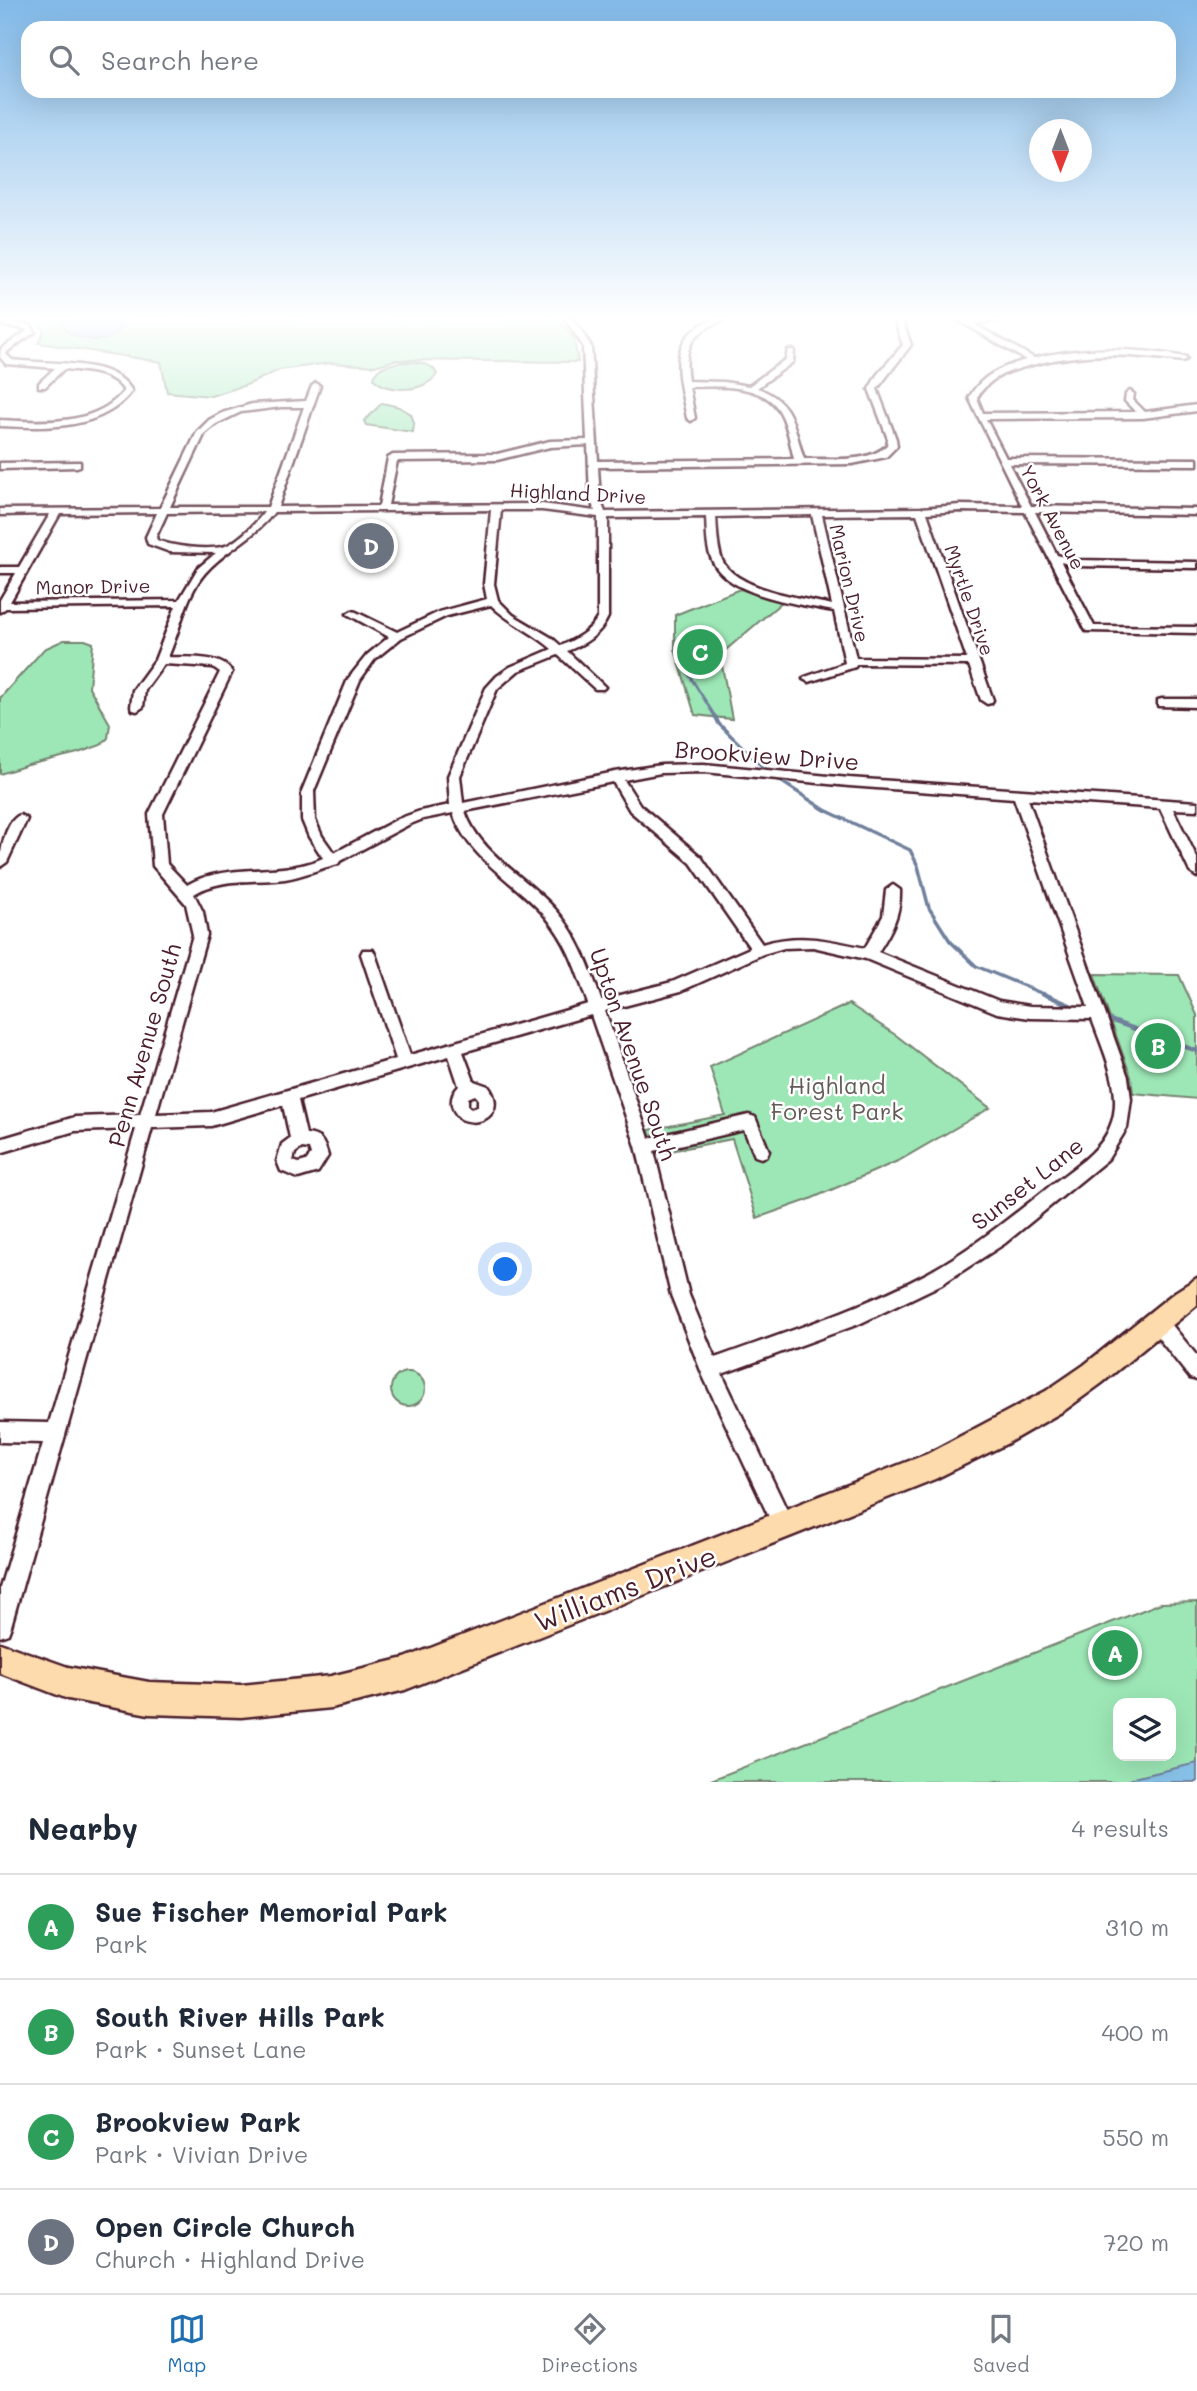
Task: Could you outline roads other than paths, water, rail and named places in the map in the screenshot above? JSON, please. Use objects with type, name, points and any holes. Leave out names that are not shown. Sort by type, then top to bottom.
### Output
[{"type":"main road","name":"Williams Drive","points":[[0,1658],[68,1683],[149,1698],[242,1701],[331,1692],[404,1674],[935,1465],[1012,1426],[1092,1374],[1156,1320],[1197,1290]]},
{"type":"street","points":[[0,423],[54,423],[90,416],[118,402]]},
{"type":"street","name":"Upton Avenue South","points":[[590,402],[595,499],[604,520],[603,617],[590,636],[514,669],[492,688],[454,776],[453,790],[466,830],[476,845],[547,909],[565,930],[578,954],[643,1146],[680,1294],[710,1369],[783,1525]]},
{"type":"street","points":[[688,402],[691,418]]},
{"type":"street","points":[[776,402],[783,408],[800,462]]},
{"type":"street","points":[[593,464],[866,460],[883,455],[892,446],[892,439],[878,402]]},
{"type":"street","name":"York Avenue","points":[[975,402],[1090,629],[1197,630]]},
{"type":"street","points":[[1130,402],[1143,415]]},
{"type":"street","points":[[137,707],[139,690],[161,660],[192,583],[202,570],[229,550],[260,526],[272,509],[310,404],[252,406],[230,412],[212,421],[201,432],[151,537],[157,546],[229,550]]},
{"type":"street","points":[[980,416],[1143,415],[1197,408]]},
{"type":"street","points":[[383,508],[393,458],[496,457],[550,444],[592,442]]},
{"type":"street","points":[[1004,461],[1197,462]]},
{"type":"street","points":[[0,466],[77,464]]},
{"type":"street","points":[[496,507],[489,584],[493,601],[509,617],[560,650],[598,687]]},
{"type":"street","name":"Highland Drive","points":[[0,512],[542,507],[602,515],[921,511],[960,508],[1197,512]]},
{"type":"street","points":[[1,607],[57,511]]},
{"type":"street","name":"Myrtle Drive","points":[[921,511],[987,700]]},
{"type":"street","name":"Marion Drive","points":[[816,512],[850,661]]},
{"type":"street","points":[[711,514],[716,559],[728,575],[754,588],[838,609]]},
{"type":"street","points":[[1056,558],[1075,563],[1197,565]]},
{"type":"street","points":[[0,570],[22,570]]},
{"type":"street","points":[[333,861],[308,824],[305,808],[308,791],[354,679],[371,657],[397,636],[443,614],[493,601]]},
{"type":"street","name":"Manor Drive","points":[[1,607],[184,603]]},
{"type":"street","points":[[352,614],[397,636]]},
{"type":"street","name":"Penn Avenue South","points":[[0,1626],[200,935],[198,912],[187,892],[160,866],[156,814],[226,672],[223,667],[215,664],[161,660]]},
{"type":"street","points":[[809,678],[851,665],[850,661],[974,662]]},
{"type":"street","points":[[1162,703],[1197,703]]},
{"type":"street","name":"Brookview Drive","points":[[187,892],[199,883],[230,876],[287,874],[333,861],[396,823],[457,807],[661,769],[704,768],[849,782],[1197,806]]},
{"type":"street","points":[[615,776],[635,808],[696,860],[759,950]]},
{"type":"street","name":"Sunset Lane","points":[[710,1369],[852,1318],[936,1279],[998,1238],[1102,1154],[1119,1128],[1123,1099],[1119,1077],[1020,795]]},
{"type":"street","points":[[1166,805],[1197,872]]},
{"type":"street","points":[[0,862],[20,819]]},
{"type":"street","points":[[869,954],[889,924],[895,905],[893,890]]},
{"type":"street","points":[[0,1146],[75,1124],[211,1119],[597,1007],[676,987],[759,950],[785,943],[813,942],[869,954],[997,1007],[1030,1012],[1097,1013]]},
{"type":"street","points":[[368,954],[405,1062]]},
{"type":"street","points":[[454,1048],[469,1090]]},
{"type":"street","points":[[289,1096],[299,1141]]},
{"type":"street","points":[[643,1146],[749,1122],[761,1150]]},
{"type":"street","points":[[1156,1320],[1197,1371]]},
{"type":"street","points":[[0,1433],[56,1433]]},
{"type":"water","points":[[1197,1763],[1197,1782],[1126,1782],[1134,1778]]},
{"type":"waterway","points":[[706,629],[686,641],[686,670],[716,718]]},
{"type":"waterway","points":[[716,718],[767,771]]},
{"type":"waterway","points":[[776,778],[825,810],[910,850],[918,866],[929,908],[950,941],[976,966],[1048,996]]},
{"type":"waterway","points":[[1044,994],[1077,1008]]},
{"type":"waterway","points":[[1104,1018],[1197,1051]]},
{"type":"place","name":"Open Circle Church","points":[[371,546]]},
{"type":"place","name":"Brookview Park","points":[[700,652]]},
{"type":"place","name":"South River Hills Park","points":[[1158,1046]]},
{"type":"place","name":"Sue Fischer Memorial Park","points":[[1115,1653]]},
{"type":"park label","name":"Highland Forest Park","points":[[837,1098]]}]
